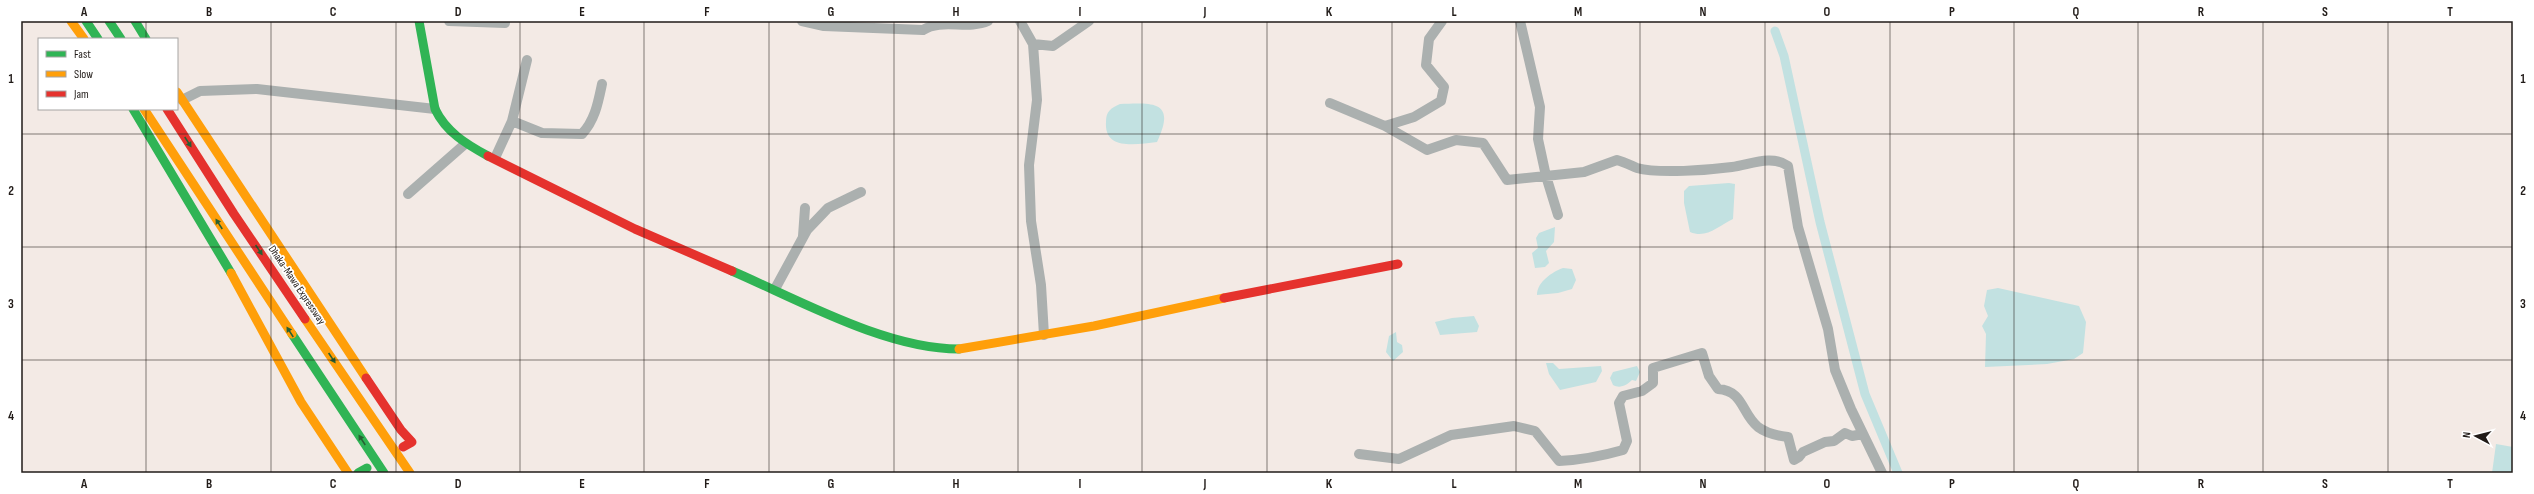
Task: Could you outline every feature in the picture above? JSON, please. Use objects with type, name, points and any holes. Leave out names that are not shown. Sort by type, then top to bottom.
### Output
[{"type":"main road","points":[[71,21],[83,38]]},
{"type":"main road","points":[[86,21],[97,38]]},
{"type":"main road","points":[[109,21],[120,38]]},
{"type":"main road","points":[[135,21],[145,38]]},
{"type":"main road","points":[[419,21],[435,108],[441,122],[465,144],[635,229],[877,334],[944,349],[965,349],[1044,335],[1398,264]]},
{"type":"main road","points":[[179,96],[402,430],[412,442],[403,448]]},
{"type":"main road","points":[[134,110],[203,222],[286,376],[326,443],[348,473]]},
{"type":"main road","points":[[145,110],[384,473]]},
{"type":"main road","name":"Dhaka-Mawa Expressway","points":[[168,110],[234,214],[410,473]]},
{"type":"main road","points":[[358,473],[367,468]]},
{"type":"street","points":[[449,21],[505,23],[505,21]]},
{"type":"street","points":[[802,21],[824,26],[923,30],[931,25],[972,26],[988,21]]},
{"type":"street","points":[[1020,21],[1033,44],[1037,100],[1029,165],[1031,214],[1041,286],[1044,335]]},
{"type":"street","points":[[1033,44],[1053,46],[1089,21]]},
{"type":"street","points":[[1385,126],[1414,117],[1441,101],[1444,87],[1426,65],[1429,39],[1442,21]]},
{"type":"street","points":[[1520,21],[1540,107],[1538,139],[1546,176],[1558,215]]},
{"type":"street","points":[[495,158],[512,121],[527,60]]},
{"type":"street","points":[[512,121],[542,133],[582,134],[590,126],[597,107],[602,84]]},
{"type":"street","points":[[179,96],[200,91],[257,89],[435,108]]},
{"type":"street","points":[[1330,103],[1385,126],[1427,150],[1456,140],[1483,143],[1508,180],[1584,172],[1617,160],[1638,168],[1670,170],[1732,168],[1768,160],[1783,162],[1788,166],[1798,227],[1828,329],[1835,370],[1862,434],[1882,473]]},
{"type":"street","points":[[408,194],[465,144]]},
{"type":"street","points":[[775,289],[807,230],[828,208],[861,192]]},
{"type":"street","points":[[802,238],[805,208]]},
{"type":"street","points":[[1359,454],[1399,459],[1451,435],[1514,426],[1535,431],[1559,461],[1578,460],[1623,450],[1626,442],[1619,403],[1623,396],[1642,391],[1653,383],[1653,368],[1702,353],[1709,376],[1718,389],[1729,390],[1737,396],[1742,406],[1759,427],[1788,437],[1794,460],[1808,449],[1834,441],[1846,433],[1852,436],[1862,434]]},
{"type":"water","points":[[1120,104],[1151,105],[1158,107],[1163,111],[1164,118],[1157,142],[1123,144],[1110,138],[1107,131],[1107,115],[1112,109]]},
{"type":"water","points":[[1729,183],[1735,184],[1733,219],[1707,233],[1696,234],[1690,232],[1684,203],[1684,191],[1689,186]]},
{"type":"water","points":[[1555,227],[1554,242],[1546,251],[1549,263],[1545,267],[1535,268],[1532,253],[1538,248],[1536,238],[1539,233]]},
{"type":"water","points":[[1563,268],[1572,269],[1576,280],[1572,289],[1558,293],[1537,295],[1542,282],[1554,272]]},
{"type":"water","points":[[1998,288],[2079,306],[2086,322],[2083,353],[2074,359],[2047,364],[1985,367],[1986,334],[1982,326],[1988,316],[1984,306],[1987,290]]},
{"type":"water","points":[[1474,316],[1479,326],[1477,332],[1440,335],[1435,322],[1452,318]]},
{"type":"water","points":[[1396,332],[1397,342],[1402,345],[1403,352],[1393,361],[1386,352],[1389,336]]},
{"type":"water","points":[[1546,363],[1553,363],[1559,369],[1601,366],[1602,371],[1596,382],[1560,390],[1549,374]]},
{"type":"water","points":[[1637,366],[1640,372],[1636,381],[1632,380],[1626,385],[1621,386],[1613,385],[1610,378],[1613,372]]},
{"type":"water","points":[[2496,444],[2513,447],[2513,473],[2492,473]]},
{"type":"waterway","points":[[1775,31],[1784,56],[1820,222],[1865,394],[1898,473]]},
{"type":"traffic: fast","points":[[86,21],[97,38]]},
{"type":"traffic: fast","points":[[109,21],[120,38]]},
{"type":"traffic: fast","points":[[135,21],[145,38]]},
{"type":"traffic: fast","points":[[419,21],[435,109],[445,124],[457,137],[488,156]]},
{"type":"traffic: fast","points":[[134,110],[231,273]]},
{"type":"traffic: fast","points":[[732,271],[843,321],[873,332],[902,341],[931,347],[959,349]]},
{"type":"traffic: fast","points":[[292,334],[384,473]]},
{"type":"traffic: fast","points":[[358,473],[367,468]]},
{"type":"traffic: slow","points":[[71,21],[83,38]]},
{"type":"traffic: slow","points":[[178,94],[366,378]]},
{"type":"traffic: slow","points":[[145,110],[292,334]]},
{"type":"traffic: slow","points":[[231,273],[301,402],[348,473]]},
{"type":"traffic: slow","points":[[959,349],[1094,326],[1224,298]]},
{"type":"traffic: slow","points":[[305,319],[410,473]]},
{"type":"traffic: jam","points":[[168,110],[234,214],[305,319]]},
{"type":"traffic: jam","points":[[488,156],[635,229],[732,271]]},
{"type":"traffic: jam","points":[[1224,298],[1398,264]]},
{"type":"traffic: jam","points":[[366,378],[401,430],[412,442],[403,447]]}]
